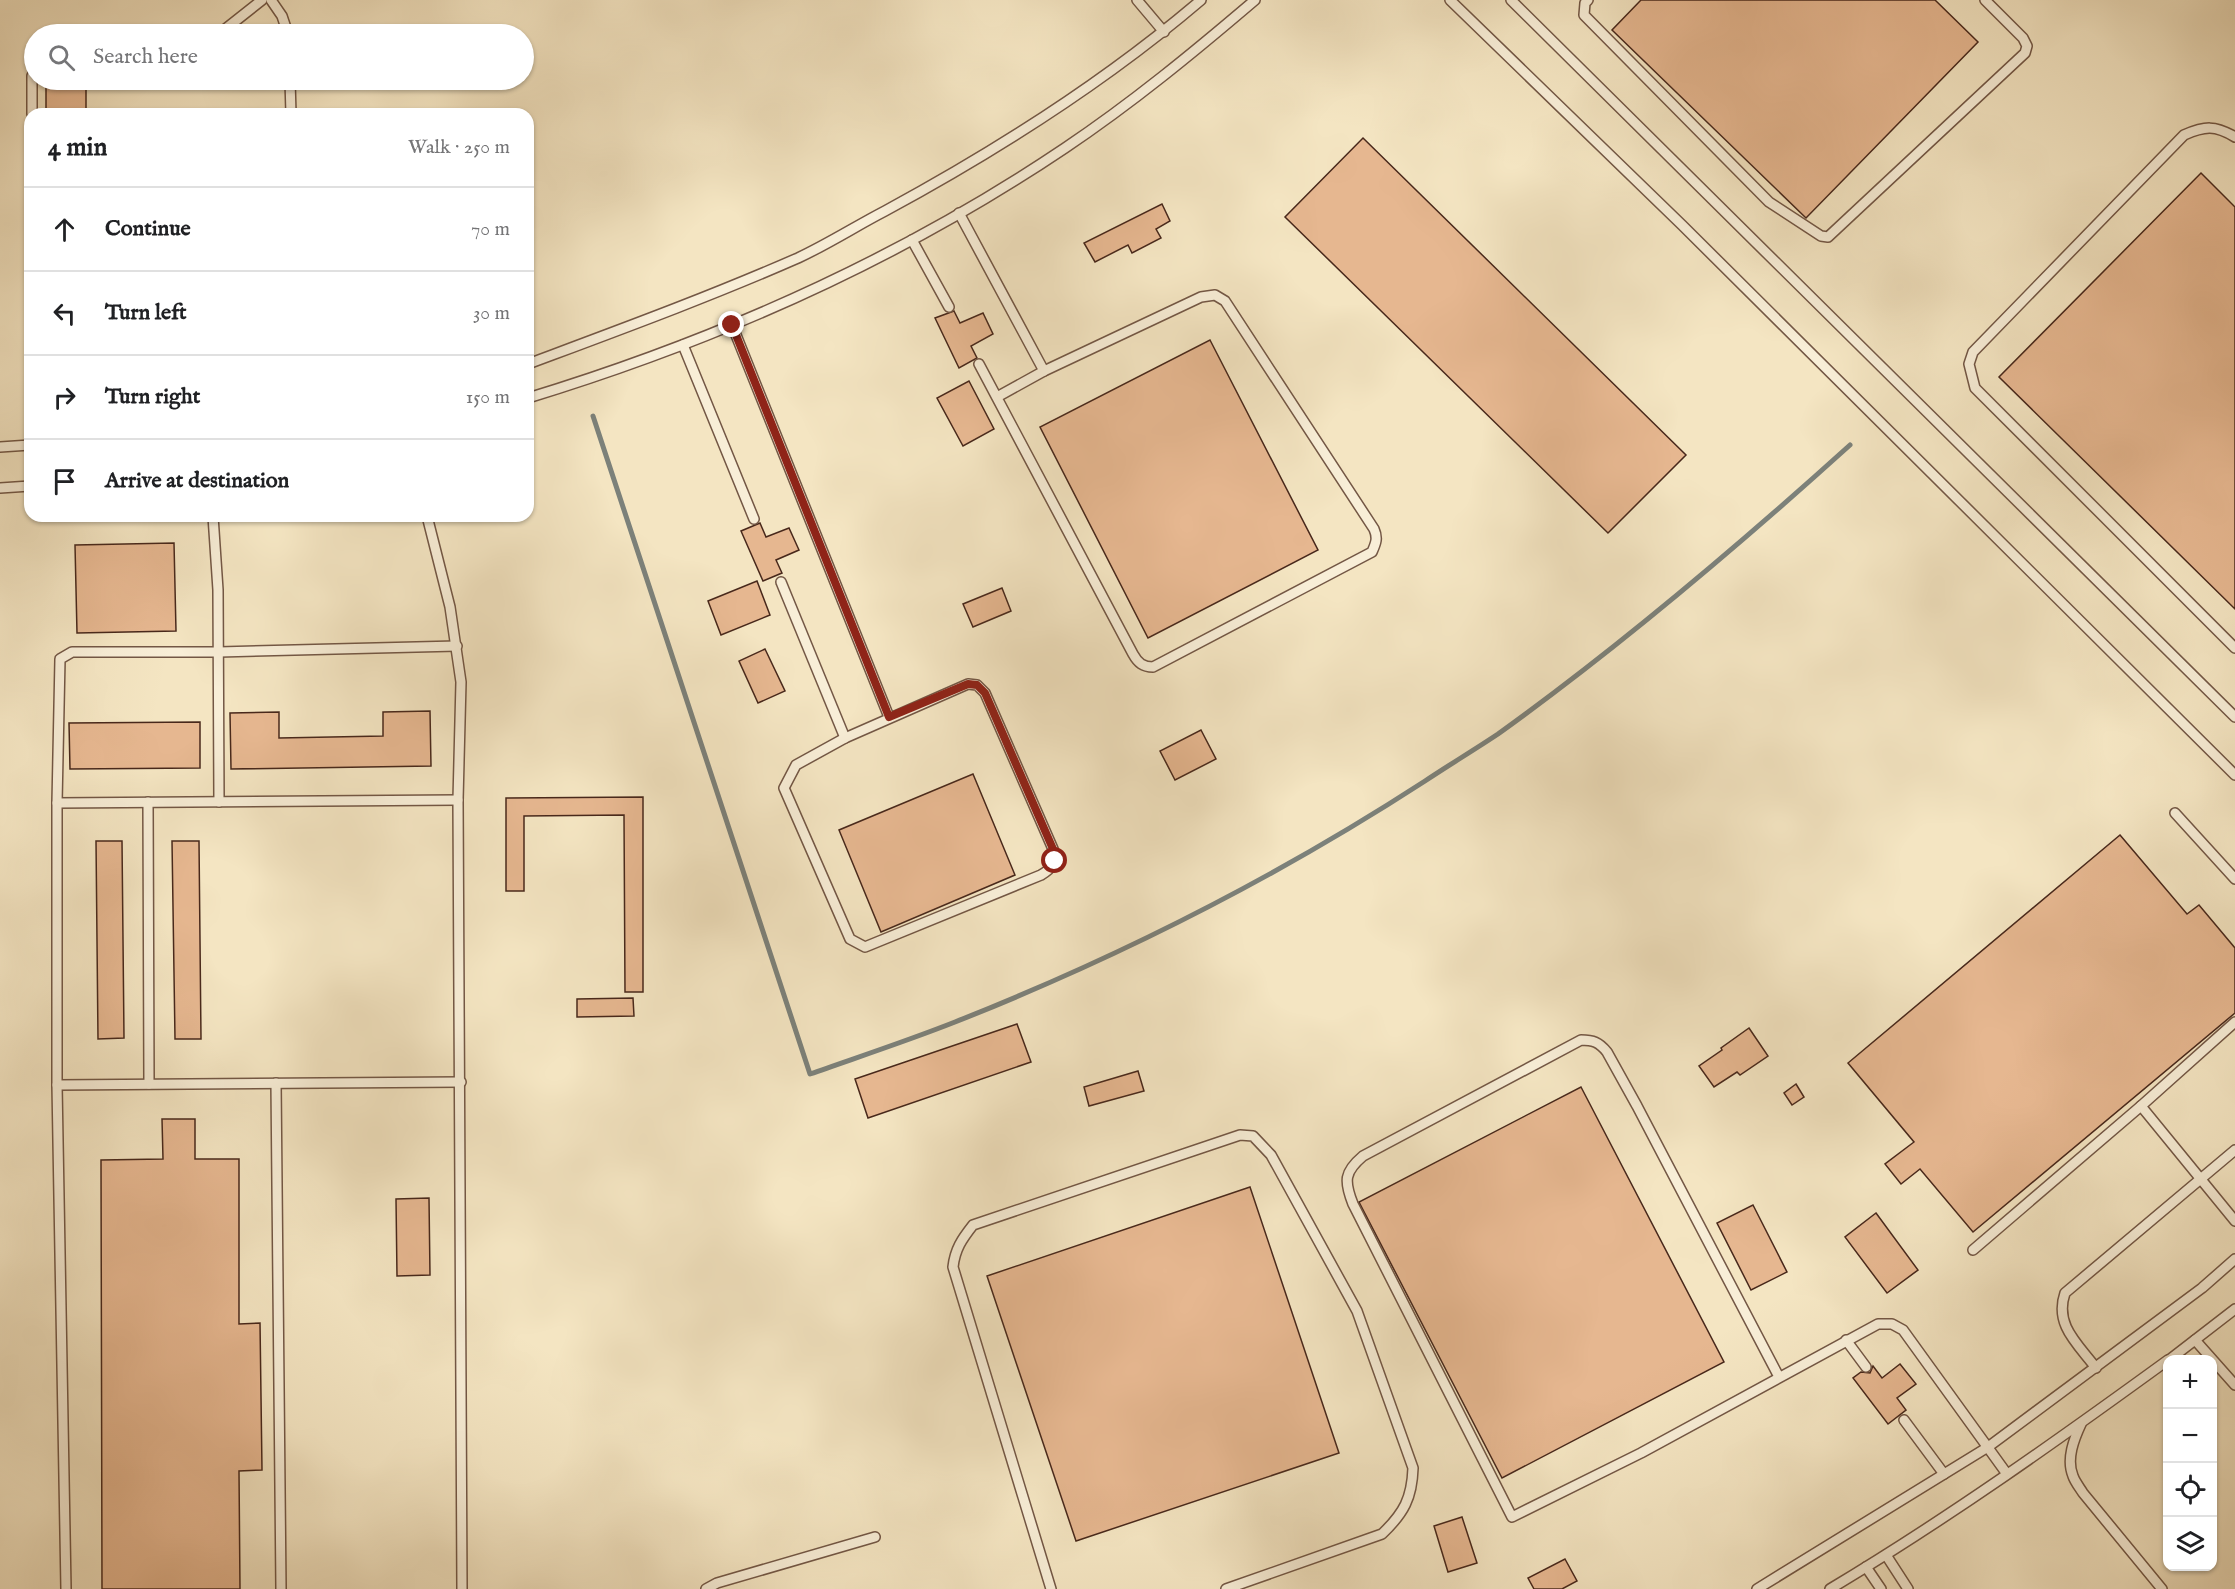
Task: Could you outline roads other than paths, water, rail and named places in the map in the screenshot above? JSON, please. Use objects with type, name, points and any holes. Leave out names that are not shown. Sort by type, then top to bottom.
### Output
[{"type":"lane","points":[[232,24],[262,0]]},
{"type":"lane","points":[[270,0],[282,16],[285,24]]},
{"type":"lane","points":[[1137,0],[1164,32]]},
{"type":"lane","points":[[534,362],[681,307],[800,257],[938,182],[1058,107],[1164,32],[1201,0]]},
{"type":"lane","points":[[534,396],[683,345],[791,302],[912,240],[1066,148],[1176,67],[1255,0]]},
{"type":"lane","points":[[1450,0],[1682,225],[2235,775]]},
{"type":"lane","points":[[1511,0],[2235,717]]},
{"type":"lane","points":[[1588,0],[1585,3],[1584,15],[1769,202],[1821,236],[1828,237],[2025,53],[2027,46],[2023,38],[1985,0]]},
{"type":"lane","points":[[32,90],[32,108]]},
{"type":"lane","points":[[290,90],[291,108]]},
{"type":"lane","points":[[2235,137],[2220,128],[2200,128],[2184,135],[1973,352],[1969,364],[1975,388],[2235,648]]},
{"type":"lane","points":[[959,213],[1044,371]]},
{"type":"lane","points":[[912,240],[949,307]]},
{"type":"lane","points":[[979,364],[1133,654],[1138,662],[1146,667],[1153,667],[1372,552],[1377,536],[1374,529],[1225,301],[1215,295],[1201,297],[1044,371],[997,397]]},
{"type":"lane","points":[[732,325],[889,717]]},
{"type":"lane","points":[[683,345],[754,519]]},
{"type":"lane","points":[[0,447],[24,445]]},
{"type":"lane","points":[[0,488],[24,486]]},
{"type":"lane","points":[[213,522],[218,590],[219,802]]},
{"type":"lane","points":[[429,522],[450,607],[461,682],[458,800],[462,1589]]},
{"type":"lane","points":[[781,582],[845,738]]},
{"type":"lane","points":[[66,1589],[57,1085],[57,803],[60,659],[72,652],[219,652],[457,646]]},
{"type":"lane","points":[[968,684],[977,685],[985,693],[1053,849],[1055,861],[1050,869],[1041,876],[865,947],[850,939],[784,788],[796,765],[889,717],[968,684]]},
{"type":"lane","points":[[57,803],[458,800]]},
{"type":"lane","points":[[148,802],[149,1084]]},
{"type":"lane","points":[[2175,813],[2235,879]]},
{"type":"lane","points":[[1973,1250],[2235,1022]]},
{"type":"lane","points":[[1779,1377],[1637,1106],[1607,1052],[1602,1045],[1593,1040],[1581,1040],[1363,1156],[1353,1165],[1346,1177],[1347,1190],[1353,1204],[1512,1517],[1641,1453],[1878,1324],[1892,1324],[1903,1330],[2007,1474]]},
{"type":"lane","points":[[57,1085],[461,1082]]},
{"type":"lane","points":[[276,1083],[281,1589]]},
{"type":"lane","points":[[2141,1106],[2235,1221]]},
{"type":"lane","points":[[1051,1589],[952,1267],[955,1251],[973,1225],[1240,1135],[1253,1136],[1270,1155],[1357,1311],[1413,1467],[1413,1487],[1407,1504],[1396,1521],[1382,1534],[1226,1589]]},
{"type":"lane","points":[[2096,1368],[2066,1328],[2061,1317],[2061,1304],[2065,1293],[2235,1150]]},
{"type":"lane","points":[[1757,1589],[1988,1447],[2202,1288],[2235,1259]]},
{"type":"lane","points":[[2175,1355],[2235,1309]]},
{"type":"lane","points":[[1846,1340],[1866,1367]]},
{"type":"lane","points":[[2195,1340],[2235,1384]]},
{"type":"lane","points":[[1830,1589],[1866,1568],[2007,1474],[2163,1364]]},
{"type":"lane","points":[[1904,1420],[1944,1474]]},
{"type":"lane","points":[[2081,1423],[2073,1441],[2072,1475],[2083,1493],[2162,1589]]},
{"type":"lane","points":[[706,1589],[717,1583],[875,1537]]},
{"type":"lane","points":[[1886,1555],[1908,1589]]},
{"type":"lane","points":[[1866,1568],[1881,1589]]},
{"type":"waterway","points":[[593,416],[810,1074],[955,1022],[1077,970],[1196,913],[1369,816],[1498,734],[1589,666],[1722,558],[1850,445]]}]
